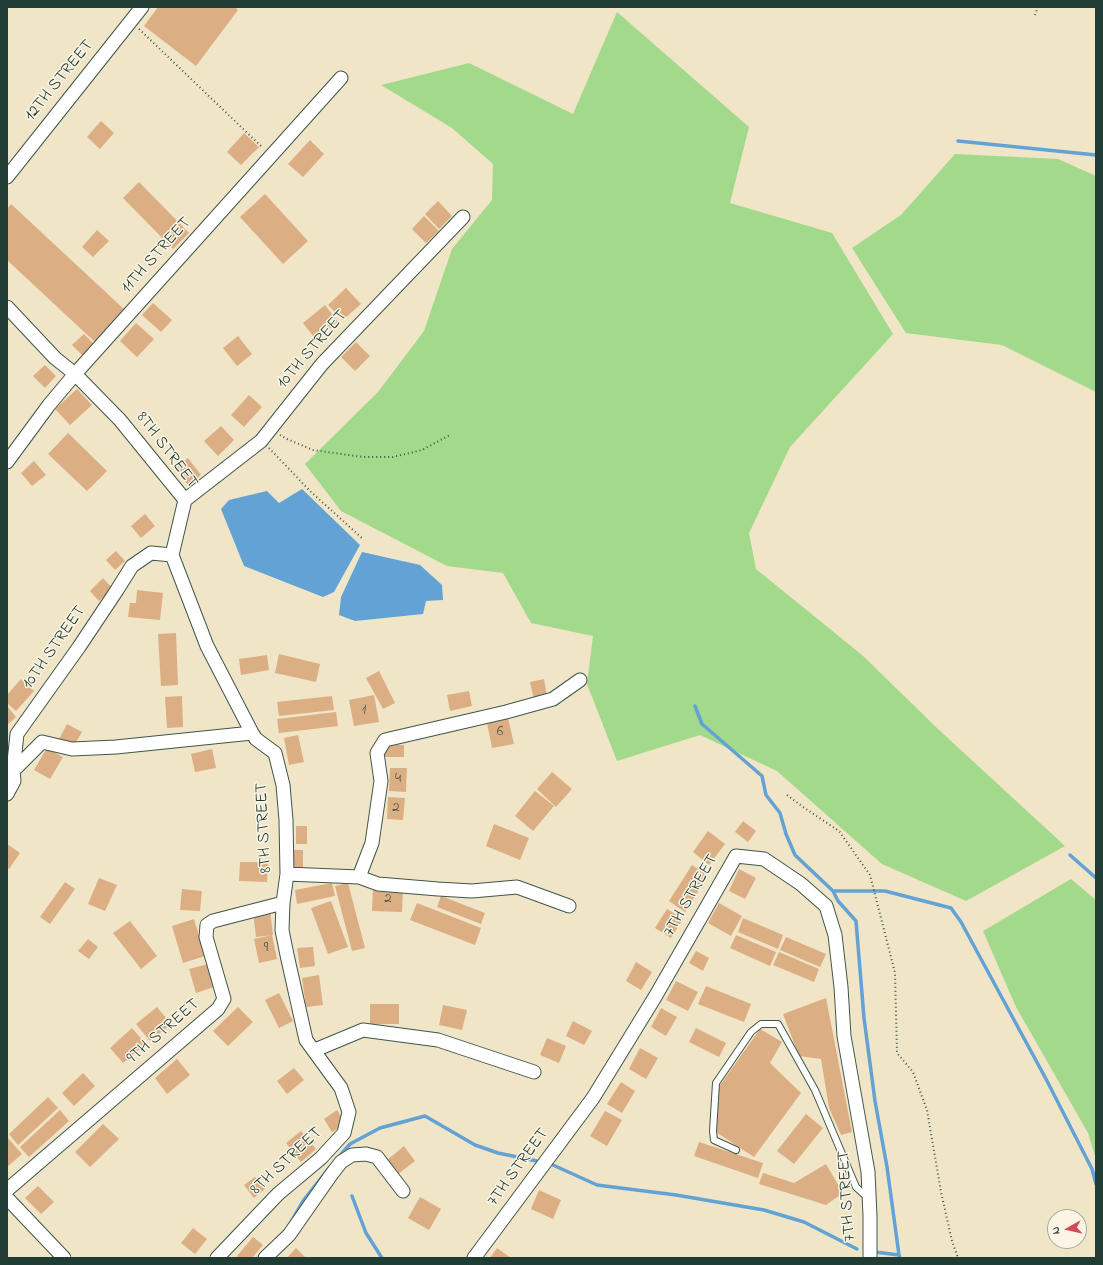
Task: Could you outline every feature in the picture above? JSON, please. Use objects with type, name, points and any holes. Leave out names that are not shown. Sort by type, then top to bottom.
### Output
[{"type":"street","name":"12TH STREET","points":[[7,177],[142,7]]},
{"type":"street","name":"11TH STREET","points":[[7,462],[48,405],[341,78]]},
{"type":"street","name":"10TH STREET","points":[[185,500],[261,441],[322,364],[463,216]]},
{"type":"street","name":"8TH STREET","points":[[7,308],[55,358],[75,374],[120,420],[185,500],[172,555],[207,646],[252,733],[256,739],[275,753],[283,785],[286,820],[287,874],[283,903],[282,930],[306,1040],[315,1050],[341,1088],[349,1112],[344,1133],[321,1158],[278,1194],[217,1258]]},
{"type":"street","name":"10TH STREET","points":[[7,794],[14,781],[10,769],[17,734],[87,634],[132,566],[151,553],[172,555]]},
{"type":"street","points":[[358,877],[372,843],[381,782],[376,753],[385,740],[506,712],[553,699],[580,680]]},
{"type":"street","points":[[10,769],[42,742],[72,749],[116,747],[252,733]]},
{"type":"street","name":"7TH STREET","points":[[474,1258],[593,1098],[655,997],[736,856],[764,859],[801,884],[826,906],[835,935],[841,987],[844,1036],[868,1172],[870,1199],[870,1258]]},
{"type":"street","points":[[287,874],[358,877],[378,884],[472,891],[516,887],[569,906]]},
{"type":"street","name":"9TH STREET","points":[[7,1190],[218,1009],[224,999],[206,937],[207,925],[213,921],[283,903]]},
{"type":"street","points":[[315,1050],[363,1030],[438,1040],[534,1072]]},
{"type":"street","points":[[265,1258],[289,1235],[341,1162],[352,1155],[366,1154],[376,1157],[403,1191]]},
{"type":"street","points":[[7,1198],[64,1258]]},
{"type":"lane","points":[[736,1150],[714,1140],[713,1131],[716,1083],[751,1032],[761,1024],[778,1024],[815,1090],[856,1187],[870,1199]]},
{"type":"path","points":[[1035,15],[1038,7]]},
{"type":"path","points":[[131,21],[271,156]]},
{"type":"path","points":[[271,429],[287,439],[313,450],[363,457],[393,457],[422,450],[450,435]]},
{"type":"path","points":[[261,441],[310,491],[362,539]]},
{"type":"path","points":[[787,795],[803,808],[839,831],[870,875],[894,973],[897,1053],[912,1072],[927,1110],[941,1192],[952,1240],[958,1258]]},
{"type":"green space","points":[[617,12],[749,127],[730,203],[832,233],[893,334],[790,447],[749,533],[756,569],[862,655],[938,729],[1065,846],[966,901],[882,864],[777,771],[700,735],[617,761],[587,684],[593,636],[531,623],[503,573],[447,566],[341,511],[305,464],[378,392],[424,331],[452,249],[492,200],[493,164],[452,128],[381,85],[469,63],[573,114]]},
{"type":"green space","points":[[955,154],[1058,159],[1096,176],[1096,392],[1002,345],[906,333],[852,248],[901,215]]},
{"type":"green space","points":[[1071,879],[1096,900],[1096,1159],[1088,1133],[1016,1007],[983,931]]},
{"type":"water","points":[[302,489],[360,545],[334,592],[323,597],[244,566],[221,509],[229,500],[267,491],[279,503]]},
{"type":"water","points":[[362,552],[420,565],[442,585],[443,600],[426,601],[423,614],[355,621],[339,615],[341,597]]},
{"type":"building","points":[[158,7],[235,7],[238,10],[196,66],[144,26]]},
{"type":"building","points":[[101,121],[114,133],[100,149],[87,137]]},
{"type":"building","points":[[244,133],[259,147],[241,165],[227,152]]},
{"type":"building","points":[[310,140],[324,154],[303,177],[288,164]]},
{"type":"building","points":[[139,182],[189,233],[173,249],[123,198]]},
{"type":"building","points":[[265,194],[308,241],[283,264],[240,217]]},
{"type":"building","points":[[438,201],[452,216],[439,229],[425,214]]},
{"type":"building","points":[[11,204],[126,311],[96,343],[7,260],[7,209]]},
{"type":"building","points":[[424,216],[439,231],[426,243],[412,229]]},
{"type":"building","points":[[97,230],[109,241],[93,257],[82,247]]},
{"type":"building","points":[[346,288],[361,304],[343,320],[328,305]]},
{"type":"building","points":[[153,303],[172,320],[161,332],[142,315]]},
{"type":"building","points":[[325,305],[338,322],[316,340],[303,323]]},
{"type":"building","points":[[136,323],[154,339],[137,357],[120,341]]},
{"type":"building","points":[[84,334],[95,345],[83,356],[72,345]]},
{"type":"building","points":[[238,336],[252,354],[237,366],[223,348]]},
{"type":"building","points":[[356,342],[370,356],[355,371],[341,357]]},
{"type":"building","points":[[45,365],[56,376],[45,388],[33,376]]},
{"type":"building","points":[[77,389],[92,405],[70,425],[55,409]]},
{"type":"building","points":[[249,395],[262,407],[244,427],[231,415]]},
{"type":"building","points":[[221,426],[234,440],[218,456],[204,441]]},
{"type":"building","points":[[68,433],[107,471],[87,491],[48,454]]},
{"type":"building","points":[[188,458],[201,475],[188,485],[175,468]]},
{"type":"building","points":[[34,461],[46,475],[32,486],[21,473]]},
{"type":"building","points":[[145,514],[155,526],[141,538],[131,526]]},
{"type":"building","points":[[116,551],[125,561],[115,570],[106,560]]},
{"type":"building","points":[[103,578],[112,588],[99,601],[90,591]]},
{"type":"building","points":[[137,590],[163,593],[160,620],[128,617],[130,603],[136,603]]},
{"type":"building","points":[[176,633],[178,685],[161,686],[158,634]]},
{"type":"building","points":[[279,654],[320,664],[316,682],[275,673]]},
{"type":"building","points":[[267,655],[269,670],[241,675],[239,659]]},
{"type":"building","points":[[379,671],[395,703],[383,709],[366,678]]},
{"type":"building","points":[[21,679],[34,691],[16,711],[7,703],[7,695]]},
{"type":"building","points":[[544,679],[547,697],[534,700],[530,682]]},
{"type":"building","points":[[469,691],[472,706],[450,711],[447,695]]},
{"type":"building","points":[[374,695],[379,722],[354,726],[349,700]]},
{"type":"building","points":[[182,696],[183,727],[167,728],[165,697]]},
{"type":"building","points":[[332,696],[334,710],[279,716],[277,702]]},
{"type":"building","points":[[7,706],[16,717],[7,725]]},
{"type":"building","points":[[336,712],[338,726],[279,733],[277,719]]},
{"type":"building","points":[[508,718],[514,744],[492,748],[487,723]]},
{"type":"building","points":[[67,724],[82,732],[73,747],[59,739]]},
{"type":"building","points":[[298,735],[304,762],[289,765],[284,738]]},
{"type":"building","points":[[384,745],[404,745],[404,757],[384,757]]},
{"type":"building","points":[[47,748],[63,757],[50,779],[34,770]]},
{"type":"building","points":[[212,749],[216,768],[195,772],[191,754]]},
{"type":"building","points":[[390,768],[407,768],[406,792],[389,791]]},
{"type":"building","points":[[552,772],[572,789],[556,807],[537,789]]},
{"type":"building","points":[[535,791],[554,806],[533,831],[515,816]]},
{"type":"building","points":[[388,797],[405,798],[403,820],[387,819]]},
{"type":"building","points":[[743,821],[756,831],[748,842],[735,832]]},
{"type":"building","points":[[494,824],[529,838],[520,860],[486,846]]},
{"type":"building","points":[[296,826],[307,826],[307,844],[296,844]]},
{"type":"building","points":[[708,831],[725,844],[709,865],[693,852]]},
{"type":"building","points":[[7,844],[20,853],[9,869],[7,867]]},
{"type":"building","points":[[294,850],[303,850],[303,868],[294,868]]},
{"type":"building","points":[[240,862],[268,862],[267,882],[239,881]]},
{"type":"building","points":[[692,865],[708,876],[685,912],[669,901]]},
{"type":"building","points":[[739,869],[756,878],[745,899],[729,891]]},
{"type":"building","points":[[99,878],[117,885],[105,911],[88,904]]},
{"type":"building","points":[[65,882],[75,889],[50,924],[40,917]]},
{"type":"building","points":[[332,883],[335,896],[297,904],[295,890]]},
{"type":"building","points":[[348,883],[365,948],[352,951],[335,886]]},
{"type":"building","points":[[373,887],[403,888],[402,912],[372,911]]},
{"type":"building","points":[[182,889],[202,891],[200,911],[180,910]]},
{"type":"building","points":[[441,896],[485,913],[481,924],[437,907]]},
{"type":"building","points":[[331,901],[348,947],[328,954],[311,908]]},
{"type":"building","points":[[417,903],[481,928],[475,945],[410,920]]},
{"type":"building","points":[[719,903],[742,916],[731,936],[708,923]]},
{"type":"building","points":[[667,909],[683,919],[671,938],[655,928]]},
{"type":"building","points":[[270,910],[273,935],[256,937],[253,912]]},
{"type":"building","points":[[743,918],[783,935],[778,949],[738,932]]},
{"type":"building","points":[[194,919],[205,956],[183,963],[172,926]]},
{"type":"building","points":[[130,921],[157,956],[141,969],[113,933]]},
{"type":"building","points":[[272,935],[277,959],[259,963],[254,939]]},
{"type":"building","points":[[736,935],[776,952],[770,966],[730,948]]},
{"type":"building","points":[[786,937],[826,954],[820,967],[780,950]]},
{"type":"building","points":[[88,939],[98,947],[89,959],[78,951]]},
{"type":"building","points":[[313,947],[315,966],[300,968],[297,948]]},
{"type":"building","points":[[696,951],[709,958],[703,971],[689,963]]},
{"type":"building","points":[[779,952],[819,969],[814,982],[773,965]]},
{"type":"building","points":[[636,962],[652,972],[641,990],[626,981]]},
{"type":"building","points":[[208,964],[214,987],[196,993],[189,969]]},
{"type":"building","points":[[319,975],[323,1005],[306,1007],[302,978]]},
{"type":"building","points":[[676,981],[698,992],[688,1011],[666,1000]]},
{"type":"building","points":[[706,986],[751,1004],[744,1022],[698,1004]]},
{"type":"building","points":[[279,993],[293,1021],[279,1028],[265,1000]]},
{"type":"building","points":[[826,998],[852,1132],[841,1135],[829,1108],[821,1059],[799,1056],[783,1014]]},
{"type":"building","points":[[370,1004],[399,1004],[399,1024],[370,1024]]},
{"type":"building","points":[[443,1005],[467,1010],[462,1030],[439,1025]]},
{"type":"building","points":[[157,1007],[171,1024],[150,1041],[136,1024]]},
{"type":"building","points":[[238,1007],[253,1022],[228,1046],[213,1031]]},
{"type":"building","points":[[661,1008],[677,1017],[666,1036],[651,1027]]},
{"type":"building","points":[[573,1021],[592,1031],[584,1045],[566,1036]]},
{"type":"building","points":[[132,1028],[146,1044],[123,1063],[110,1048]]},
{"type":"building","points":[[696,1028],[726,1043],[719,1057],[689,1042]]},
{"type":"building","points":[[760,1029],[782,1042],[770,1063],[801,1093],[754,1157],[716,1132],[718,1088]]},
{"type":"building","points":[[547,1038],[566,1046],[559,1063],[540,1055]]},
{"type":"building","points":[[640,1048],[658,1058],[646,1079],[629,1069]]},
{"type":"building","points":[[177,1059],[190,1075],[167,1094],[155,1078]]},
{"type":"building","points":[[294,1068],[304,1080],[287,1094],[277,1081]]},
{"type":"building","points":[[83,1073],[95,1086],[74,1106],[62,1093]]},
{"type":"building","points":[[621,1082],[635,1091],[622,1113],[607,1104]]},
{"type":"building","points":[[48,1097],[58,1108],[18,1145],[9,1134]]},
{"type":"building","points":[[60,1110],[69,1121],[29,1157],[20,1147]]},
{"type":"building","points":[[337,1110],[343,1120],[340,1127],[332,1132],[324,1119]]},
{"type":"building","points":[[605,1111],[622,1120],[607,1146],[590,1136]]},
{"type":"building","points":[[806,1114],[823,1128],[794,1164],[777,1151]]},
{"type":"building","points":[[103,1124],[119,1139],[90,1167],[75,1152]]},
{"type":"building","points":[[301,1131],[316,1149],[301,1162],[286,1143]]},
{"type":"building","points":[[7,1137],[22,1154],[7,1167]]},
{"type":"building","points":[[699,1142],[763,1163],[758,1178],[694,1156]]},
{"type":"building","points":[[404,1146],[415,1161],[397,1175],[386,1161]]},
{"type":"building","points":[[826,1164],[843,1193],[826,1205],[759,1184],[763,1173],[794,1183]]},
{"type":"building","points":[[255,1177],[265,1189],[254,1198],[244,1185]]},
{"type":"building","points":[[38,1186],[54,1202],[41,1214],[25,1198]]},
{"type":"building","points":[[539,1190],[561,1200],[553,1219],[531,1209]]},
{"type":"building","points":[[420,1197],[441,1209],[429,1230],[408,1218]]},
{"type":"building","points":[[193,1228],[207,1239],[195,1254],[181,1243]]},
{"type":"building","points":[[253,1237],[263,1245],[252,1258],[239,1258],[237,1256]]},
{"type":"building","points":[[296,1248],[306,1258],[287,1258]]},
{"type":"building","points":[[497,1248],[511,1258],[490,1258]]},
{"type":"waterway","points":[[958,141],[1096,155]]},
{"type":"waterway","points":[[695,706],[702,724],[762,776],[766,795],[780,813],[786,834],[795,855],[833,891],[838,901],[856,921],[864,1018],[875,1101],[887,1167],[900,1258]]},
{"type":"waterway","points":[[1070,855],[1096,878]]},
{"type":"waterway","points":[[833,891],[885,891],[951,908],[961,922],[1046,1079],[1092,1169],[1096,1184]]},
{"type":"waterway","points":[[337,1159],[350,1144],[380,1128],[425,1116],[475,1145],[498,1153],[537,1161]]},
{"type":"waterway","points":[[553,1165],[597,1185],[676,1195],[764,1210],[804,1222],[857,1249]]},
{"type":"waterway","points":[[291,1222],[303,1201],[329,1168]]},
{"type":"waterway","points":[[352,1196],[366,1233],[382,1258]]},
{"type":"waterway","points":[[875,1252],[899,1255]]}]
